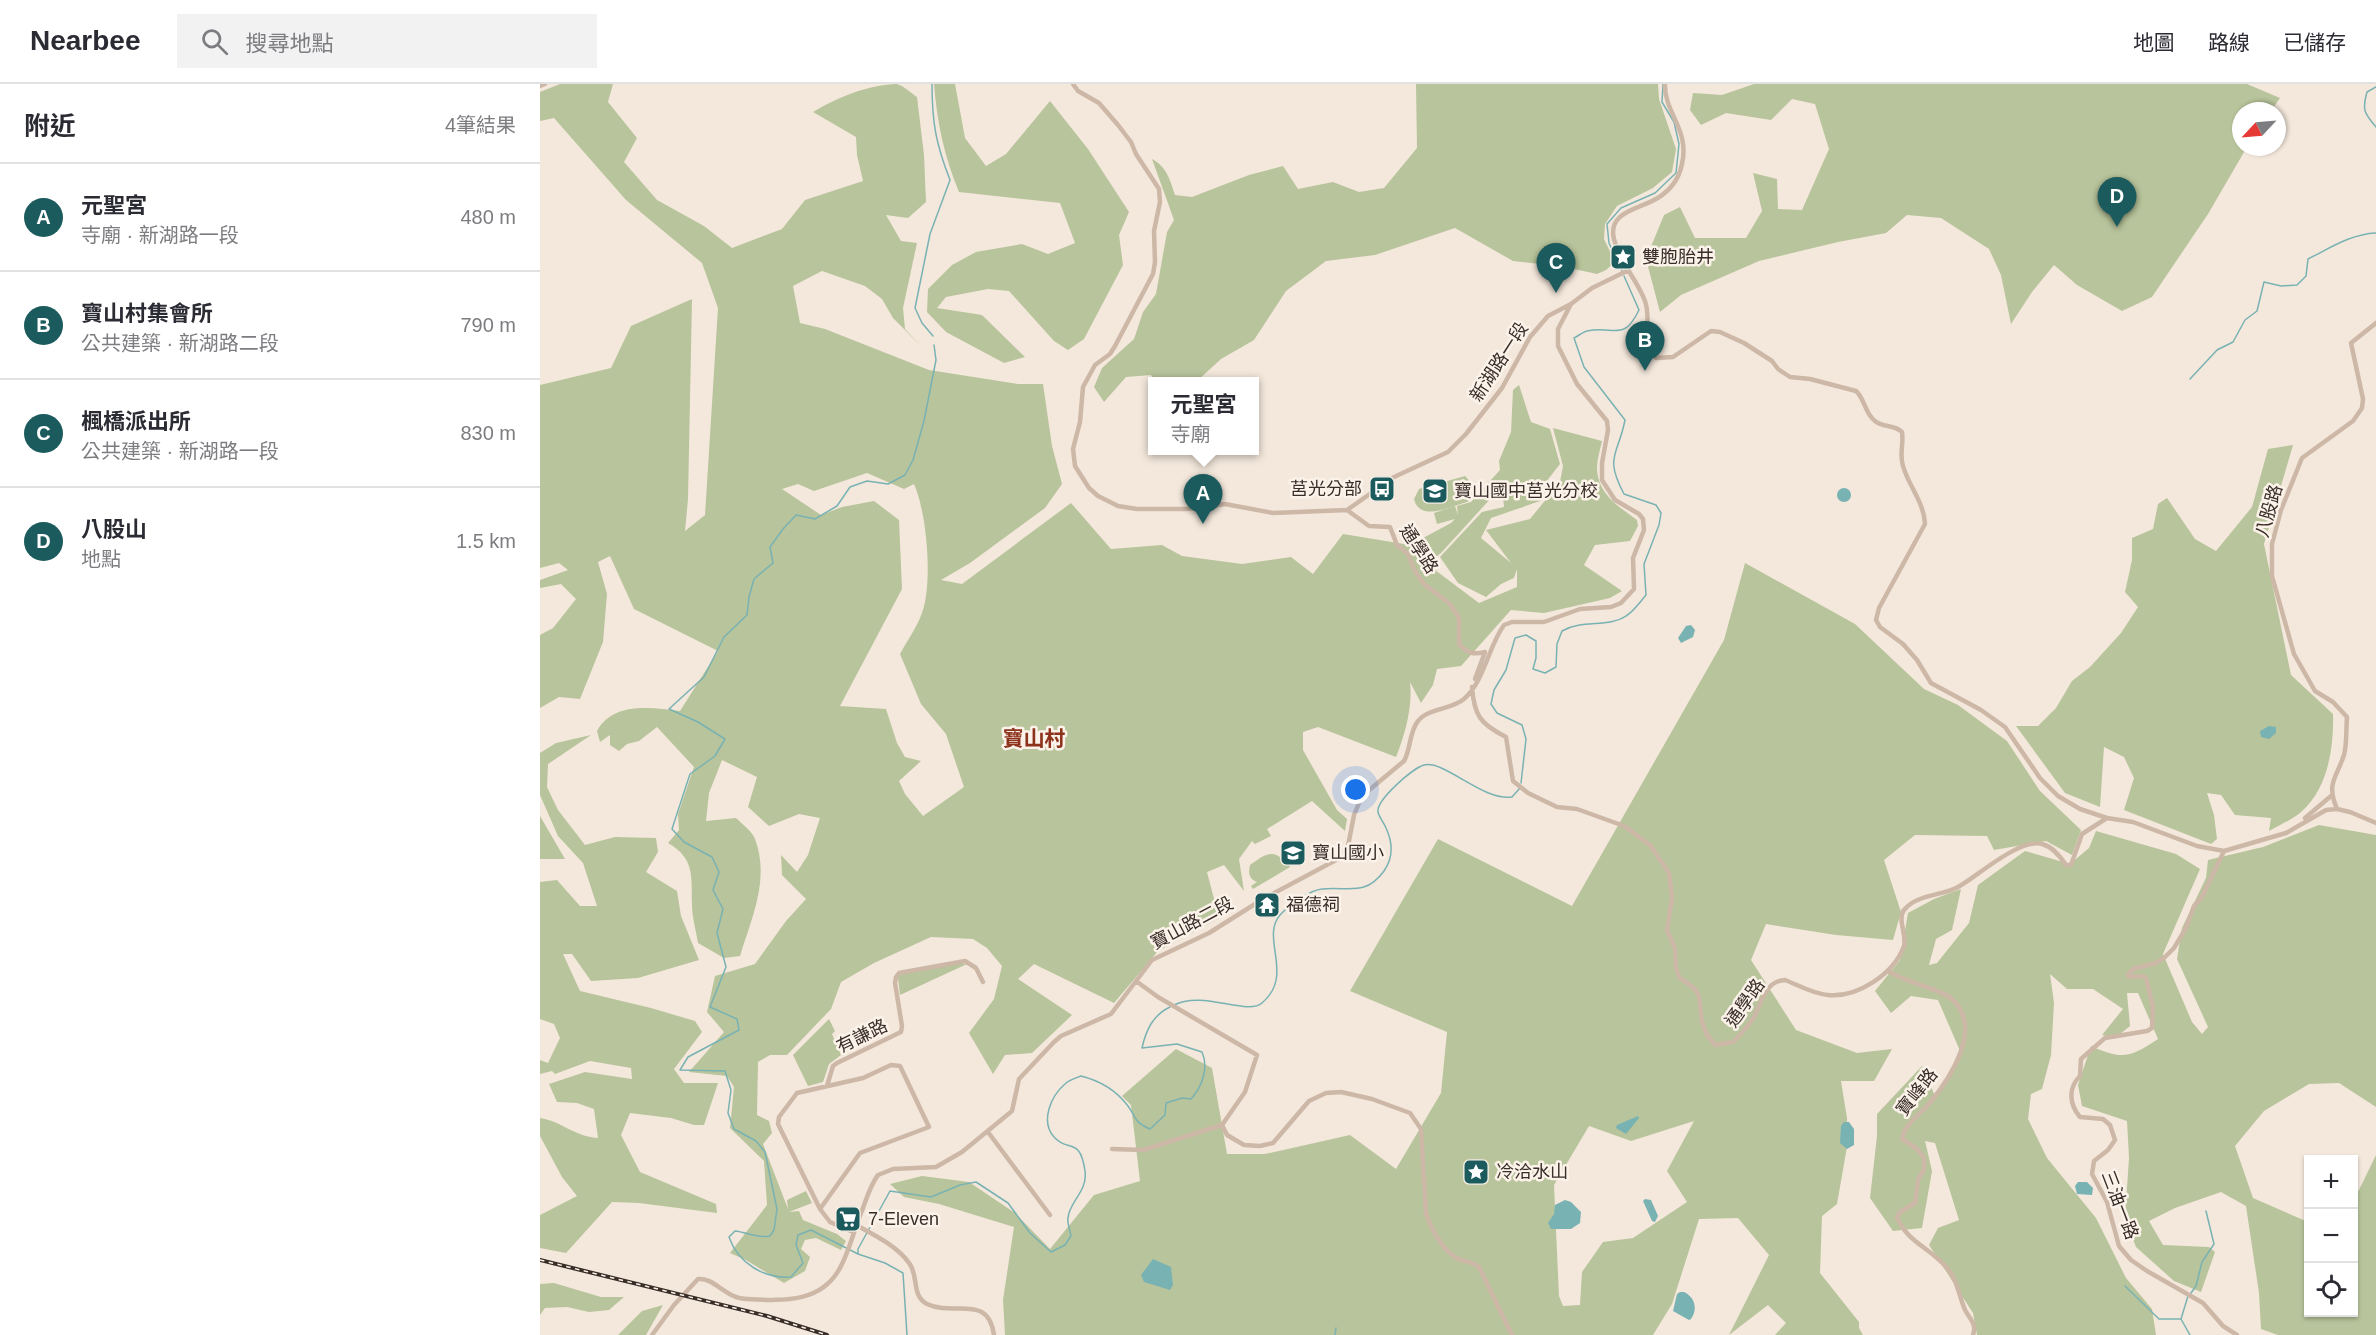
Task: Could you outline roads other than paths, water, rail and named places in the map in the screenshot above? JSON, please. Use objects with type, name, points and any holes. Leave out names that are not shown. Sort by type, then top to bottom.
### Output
[{"type":"street","points":[[540,86],[545,84]]},
{"type":"street","points":[[1073,84],[1078,91],[1099,103],[1118,125],[1131,142],[1140,162],[1156,183],[1160,195],[1154,231],[1155,262],[1151,277],[1115,346],[1110,354],[1095,365],[1083,387],[1080,422],[1073,449],[1073,459],[1080,475],[1098,496],[1118,506],[1137,509],[1186,509],[1225,504],[1273,513],[1347,510]]},
{"type":"street","points":[[1665,84],[1666,95],[1683,137],[1683,161],[1674,184],[1654,200],[1617,219],[1613,233],[1618,252],[1647,307],[1648,347],[1656,358],[1673,357],[1711,331],[1720,332],[1772,361],[1778,369],[1790,377],[1810,379],[1856,391],[1861,395],[1869,414],[1877,423],[1894,426],[1902,432],[1903,466],[1925,512],[1925,524],[1876,616],[1878,624],[1903,644],[1917,660],[1931,683],[1981,710],[2005,727],[2014,736],[2034,771],[2058,796],[2080,809],[2106,818],[2122,819],[2189,844],[2224,851],[2274,837],[2321,812],[2337,809],[2376,823]]},
{"type":"street","name":"新湖路一段","points":[[1347,510],[1394,477],[1448,452],[1466,434],[1502,388],[1539,325],[1554,312],[1571,304],[1581,295],[1629,270]]},
{"type":"street","name":"寶山路二段","points":[[651,1335],[698,1279],[710,1280],[727,1294],[745,1300],[808,1297],[822,1290],[832,1279],[846,1255],[874,1180],[880,1173],[892,1168],[939,1166],[962,1152],[1011,1111],[1016,1099],[1019,1078],[1054,1042],[1061,1036],[1107,1017],[1119,1005],[1152,960],[1209,933],[1263,899],[1338,859],[1348,846],[1354,815],[1362,796],[1404,761],[1416,723],[1420,718],[1464,699],[1483,669],[1499,632],[1507,624],[1544,622],[1580,609],[1611,607],[1621,603],[1634,589],[1633,558],[1644,530],[1643,519],[1639,514],[1614,500],[1602,480],[1602,463],[1608,426],[1604,416],[1577,384],[1558,346],[1558,328],[1571,304]]},
{"type":"street","name":"八股路","points":[[2331,796],[2333,779],[2344,754],[2347,717],[2332,702],[2315,691],[2294,654],[2272,576],[2272,544],[2284,502],[2302,458],[2353,421],[2362,408],[2363,399],[2351,343],[2376,323]]},
{"type":"street","name":"通學路","points":[[1347,510],[1369,526],[1390,527],[1397,544],[1408,554],[1415,571],[1424,584],[1450,604],[1459,618],[1458,644],[1465,651],[1475,654],[1485,652],[1471,688],[1477,716],[1492,730],[1506,737],[1513,781],[1557,807],[1577,808],[1624,825],[1650,845],[1669,873],[1672,898],[1667,930],[1675,948],[1676,968],[1679,977],[1695,989],[1702,1022],[1707,1035],[1715,1045],[1733,1042],[1754,1019],[1763,996],[1778,980],[1785,980],[1827,995],[1848,994],[1889,971]]},
{"type":"street","points":[[2294,828],[2331,796],[2337,809]]},
{"type":"street","points":[[1889,971],[1904,946],[1902,914],[1905,908],[1928,896],[1958,887],[1990,864],[2027,845],[2041,844],[2052,848],[2066,865],[2071,865],[2082,834],[2106,818]]},
{"type":"street","name":"三油一路","points":[[2224,851],[2174,948],[2156,963],[2129,971],[2129,977],[2144,976],[2146,978],[2153,1007],[2152,1028],[2102,1040],[2081,1059],[2080,1076],[2073,1083],[2071,1096],[2075,1111],[2080,1117],[2103,1119],[2113,1131],[2115,1140],[2108,1150],[2094,1161],[2092,1174],[2107,1202],[2119,1246],[2131,1260],[2147,1271],[2203,1303],[2223,1326],[2237,1335]]},
{"type":"street","name":"有謙路","points":[[827,1086],[833,1066],[837,1062],[901,1032],[896,983],[898,973],[965,961],[976,968],[983,981]]},
{"type":"street","name":"寶峰路","points":[[1889,971],[1897,977],[1950,997],[1959,1007],[1964,1018],[1966,1029],[1959,1056],[1929,1104],[1904,1132],[1902,1139],[1916,1148],[1923,1158],[1924,1169],[1918,1180],[1915,1203],[1900,1212],[1897,1217],[1900,1226],[1912,1240],[1947,1267],[1965,1309],[1974,1323],[1973,1335]]},
{"type":"street","points":[[1112,1149],[1143,1150],[1222,1125],[1245,1092],[1257,1055],[1158,997],[1136,981]]},
{"type":"street","points":[[820,1209],[860,1153],[929,1127],[900,1066],[891,1065],[863,1078],[797,1094],[779,1117],[778,1124],[820,1209],[830,1222],[853,1232]]},
{"type":"street","points":[[1222,1125],[1227,1135],[1244,1145],[1260,1146],[1274,1143],[1309,1101],[1326,1093],[1341,1092],[1371,1099],[1410,1113],[1421,1129],[1426,1214],[1429,1222],[1448,1252],[1461,1260],[1471,1261],[1479,1267],[1512,1335]]},
{"type":"street","points":[[988,1132],[1050,1215]]},
{"type":"street","points":[[856,1225],[908,1260],[915,1273],[918,1295],[922,1301],[947,1309],[978,1310],[990,1319],[994,1335]]},
{"type":"water","points":[[1841,488],[1847,488],[1851,495],[1847,502],[1841,502],[1837,498],[1837,492]]},
{"type":"water","points":[[1691,625],[1695,630],[1693,637],[1681,643],[1678,638],[1686,626]]},
{"type":"water","points":[[2269,726],[2276,727],[2276,733],[2269,739],[2261,737],[2260,731]]},
{"type":"water","points":[[1638,1116],[1639,1118],[1626,1134],[1616,1128],[1617,1125]]},
{"type":"water","points":[[1844,1122],[1849,1122],[1854,1129],[1854,1145],[1847,1149],[1840,1143],[1841,1126]]},
{"type":"water","points":[[2078,1182],[2087,1182],[2093,1188],[2092,1195],[2077,1194],[2075,1186]]},
{"type":"water","points":[[1565,1200],[1571,1202],[1581,1212],[1580,1223],[1571,1229],[1551,1229],[1548,1223],[1554,1214],[1555,1205]]},
{"type":"water","points":[[1651,1200],[1658,1216],[1655,1222],[1652,1221],[1643,1201]]},
{"type":"water","points":[[1153,1259],[1171,1267],[1173,1285],[1170,1290],[1144,1282],[1141,1275]]},
{"type":"water","points":[[1680,1292],[1688,1294],[1694,1304],[1693,1315],[1689,1320],[1673,1311],[1677,1294]]},
{"type":"waterway","points":[[932,84],[936,133],[950,180],[930,234],[915,308],[922,323],[933,336]]},
{"type":"waterway","points":[[1622,271],[1609,243],[1607,224],[1621,208],[1655,193],[1676,173],[1679,144],[1674,122],[1662,102],[1663,84]]},
{"type":"waterway","points":[[2376,87],[2367,92],[2364,107],[2376,127]]},
{"type":"waterway","points":[[2190,379],[2217,350],[2233,342],[2245,320],[2257,311],[2264,282],[2281,286],[2297,285],[2306,276],[2308,259],[2349,239],[2376,233]]},
{"type":"waterway","points":[[1521,783],[1526,739],[1522,725],[1497,713],[1491,704],[1494,690],[1506,670],[1515,638],[1526,635],[1536,641],[1536,658],[1533,669],[1545,673],[1556,667],[1557,644],[1562,631],[1578,625],[1619,620],[1632,612],[1646,595],[1644,564],[1659,525],[1661,513],[1656,505],[1624,494],[1615,471],[1614,456],[1625,420],[1584,367],[1574,338],[1587,331],[1623,330],[1633,320],[1639,310],[1624,276]]},
{"type":"waterway","points":[[858,1254],[811,1230],[798,1235],[796,1245],[803,1263],[791,1277],[781,1277],[762,1272],[745,1262],[729,1237],[735,1231],[757,1236],[770,1236],[774,1230],[777,1209],[765,1152],[756,1141],[734,1129],[728,1113],[731,1090],[725,1071],[680,1070],[688,1057],[739,1030],[737,1019],[710,1007],[726,967],[717,933],[723,909],[713,890],[719,872],[712,857],[684,842],[672,829],[690,774],[715,756],[725,739],[698,722],[669,709],[704,677],[724,637],[747,615],[754,579],[773,563],[770,547],[796,515],[815,519],[837,506],[850,487],[867,481],[888,484],[905,475],[913,460],[924,421],[936,360],[934,345]]},
{"type":"waterway","points":[[1174,1005],[1198,1000],[1246,1007],[1262,1003],[1276,981],[1273,935],[1280,915],[1300,899],[1317,890],[1356,889],[1377,879],[1387,866],[1391,850],[1388,834],[1378,812],[1379,807],[1396,785],[1419,767],[1433,765],[1442,768],[1500,797],[1512,797],[1520,788]]},
{"type":"waterway","points":[[907,1335],[903,1273],[885,1263],[858,1254],[858,1249],[890,1191],[931,1197],[960,1185],[976,1182],[1008,1203],[1030,1233],[1051,1252],[1065,1245],[1071,1236],[1068,1222],[1069,1212],[1084,1185],[1085,1171],[1083,1160],[1077,1149],[1059,1142],[1050,1131],[1048,1116],[1055,1095],[1065,1084],[1081,1076],[1101,1083],[1123,1100],[1138,1122],[1150,1129],[1165,1115],[1166,1103],[1182,1098],[1191,1099],[1203,1077],[1205,1064],[1202,1052],[1177,1044],[1142,1048],[1151,1024],[1159,1014],[1170,1007]]},
{"type":"waterway","points":[[2191,1293],[2196,1286],[2202,1262],[2214,1244],[2206,1211]]},
{"type":"waterway","points":[[2125,1286],[2159,1319],[2180,1319]]},
{"type":"waterway","points":[[2188,1296],[2181,1319],[2190,1335]]},
{"type":"waterway","points":[[1335,1335],[1336,1328]]},
{"type":"railway","points":[[540,1260],[767,1316],[827,1335]]},
{"type":"place","name":"八股山","points":[[2117,227]]},
{"type":"place","name":"雙胞胎井","points":[[1623,257]]},
{"type":"place","name":"楓橋派出所","points":[[1556,293]]},
{"type":"place","name":"寶山村集會所","points":[[1645,371]]},
{"type":"place","name":"莒光分部","points":[[1382,489]]},
{"type":"place","name":"寶山國中莒光分校","points":[[1435,491]]},
{"type":"place","name":"元聖宮","points":[[1203,524]]},
{"type":"place","name":"寶山國小","points":[[1293,853]]},
{"type":"place","name":"福德祠","points":[[1267,905]]},
{"type":"place","name":"冷洽水山","points":[[1476,1172]]},
{"type":"place","name":"7-Eleven","points":[[848,1219]]},
{"type":"district","name":"寶山村","points":[[1034,738]]}]
